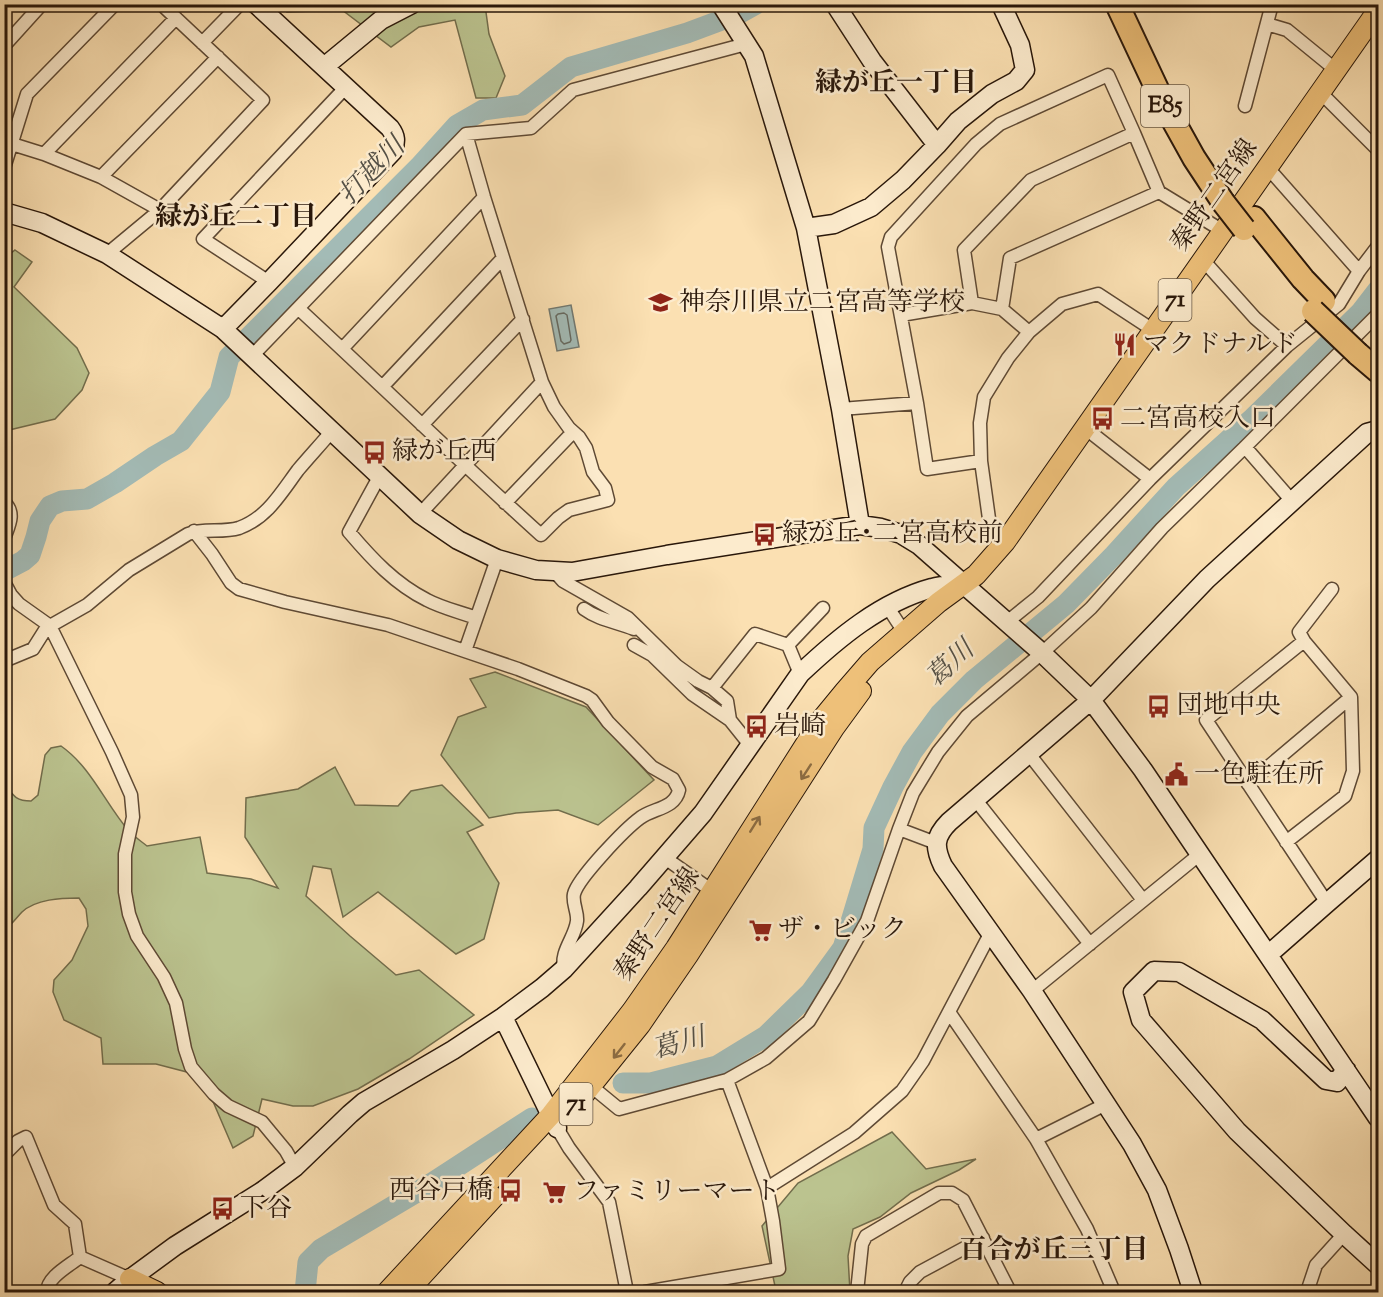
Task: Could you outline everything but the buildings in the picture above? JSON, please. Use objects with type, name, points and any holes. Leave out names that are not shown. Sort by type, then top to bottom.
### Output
[{"type":"highway","name":"E85","points":[[1117,4],[1164,104],[1194,158],[1228,196]]},
{"type":"highway","name":"E85","points":[[1134,4],[1228,196],[1240,226],[1303,279],[1319,306],[1368,350],[1378,371]]},
{"type":"main road","name":"秦野二宮線","points":[[387,1293],[510,1160],[591,1086],[640,1025],[688,955],[718,896],[821,720],[870,662],[939,602],[964,584],[1005,542],[1203,260],[1240,226],[1268,168],[1320,92],[1376,17]]},
{"type":"main road","name":"秦野二宮線","points":[[407,1293],[551,1121],[676,948],[718,896],[856,697],[882,667],[946,613],[964,584]]},
{"type":"main road","points":[[122,1286],[157,1293]]},
{"type":"street","points":[[4,46],[42,4]]},
{"type":"street","points":[[4,168],[27,94],[115,4]]},
{"type":"street","points":[[107,254],[160,210],[263,100],[162,4]]},
{"type":"street","points":[[202,43],[240,4]]},
{"type":"street","points":[[226,332],[269,282],[393,151],[396,142],[395,134],[256,4]]},
{"type":"street","points":[[324,67],[381,20],[412,4]]},
{"type":"street","points":[[835,4],[872,61],[937,145]]},
{"type":"street","points":[[806,228],[834,224],[870,207],[903,180],[958,121],[993,94],[1016,81],[1025,70],[1020,45],[1001,4]]},
{"type":"street","points":[[1245,106],[1272,4]]},
{"type":"street","points":[[721,5],[754,56],[806,228],[841,409],[860,525]]},
{"type":"street","points":[[44,154],[176,18]]},
{"type":"street","points":[[1267,24],[1287,30],[1336,70]]},
{"type":"street","points":[[250,354],[299,309],[466,134],[531,128],[573,90],[746,44]]},
{"type":"street","points":[[101,177],[218,57]]},
{"type":"street","points":[[981,461],[927,469],[888,247],[891,237],[976,144],[1000,124],[1108,75],[1159,192],[1240,226]]},
{"type":"street","points":[[269,282],[203,239],[346,87]]},
{"type":"street","points":[[1320,92],[1378,150]]},
{"type":"street","points":[[972,303],[964,250],[1031,180],[1134,133]]},
{"type":"street","points":[[299,309],[541,535],[569,510],[608,500],[605,488],[593,472],[586,448],[554,407],[542,382],[466,134]]},
{"type":"street","points":[[12,144],[101,177],[160,210]]},
{"type":"street","points":[[1268,168],[1359,271]]},
{"type":"street","points":[[1002,309],[1010,258],[1159,192]]},
{"type":"street","points":[[342,349],[484,197]]},
{"type":"street","points":[[4,212],[42,223],[107,254],[226,332],[420,514],[458,540],[497,559],[536,570],[572,572],[860,525],[901,534],[919,545],[1091,700],[1143,770],[1378,1118]]},
{"type":"street","points":[[1011,626],[1150,479],[1287,346],[1338,304],[1378,246]]},
{"type":"street","points":[[383,386],[504,258]]},
{"type":"street","points":[[1203,260],[1255,318],[1287,346]]},
{"type":"street","points":[[1005,542],[991,530],[981,461],[980,423],[984,397],[1008,358],[1029,332],[1062,304],[1098,294],[1153,330]]},
{"type":"street","points":[[901,315],[972,303],[1002,309],[1029,332]]},
{"type":"street","points":[[591,1086],[619,1109],[728,1080],[766,1058],[809,1021],[867,921],[913,793],[938,752],[967,716],[1038,650],[1091,608],[1162,528],[1378,314]]},
{"type":"street","points":[[422,425],[523,319]]},
{"type":"street","points":[[420,514],[542,382]]},
{"type":"street","points":[[841,409],[917,403]]},
{"type":"street","points":[[1085,428],[1150,479]]},
{"type":"street","points":[[1193,1293],[1157,1190],[1132,1144],[1032,991],[943,866],[936,843],[940,831],[1091,700],[1208,579],[1367,433],[1378,430]]},
{"type":"street","points":[[4,661],[33,649],[50,626],[87,605],[129,570],[181,537],[194,531],[240,527],[266,513],[299,469],[332,431]]},
{"type":"street","points":[[506,503],[573,432]]},
{"type":"street","points":[[1245,447],[1293,501]]},
{"type":"street","points":[[379,477],[349,532],[378,565],[403,586],[428,601],[476,618]]},
{"type":"street","points":[[4,502],[10,507],[12,516],[4,539]]},
{"type":"street","points":[[194,531],[231,583],[239,589],[285,603],[388,625],[539,677],[586,696],[652,767],[674,779],[680,790],[675,800],[648,812],[633,823],[579,882],[573,896],[577,922],[564,955],[564,969]]},
{"type":"street","points":[[465,651],[497,559]]},
{"type":"street","points":[[554,571],[563,581],[628,618],[677,666],[712,688],[727,701],[730,720]]},
{"type":"street","points":[[5,582],[11,595],[19,604],[50,626],[112,752],[130,795],[133,817],[125,854],[125,892],[129,914],[138,936],[164,977],[176,1003],[185,1049],[191,1066],[214,1094],[228,1106],[262,1122],[286,1150],[295,1167]]},
{"type":"street","points":[[4,1155],[18,1141],[26,1137],[54,1205],[75,1224],[80,1257],[122,1286],[175,1246],[264,1190],[295,1167],[364,1102],[453,1050],[542,988],[564,969],[703,813],[800,674],[814,660],[863,621],[887,606],[933,587],[964,584]]},
{"type":"street","points":[[1286,842],[1345,796],[1353,771],[1351,697],[1299,632],[1332,589]]},
{"type":"street","points":[[887,606],[904,632]]},
{"type":"street","points":[[788,645],[823,608]]},
{"type":"street","points":[[584,609],[602,619],[623,624],[643,633]]},
{"type":"street","points":[[712,688],[755,634],[788,645],[800,674]]},
{"type":"street","points":[[1304,641],[1206,720],[1327,903]]},
{"type":"street","points":[[634,645],[652,655],[692,694],[730,720],[750,746]]},
{"type":"street","points":[[1248,784],[1351,697]]},
{"type":"street","points":[[1029,753],[1143,900]]},
{"type":"street","points":[[975,799],[1090,944]]},
{"type":"street","points":[[899,829],[936,843]]},
{"type":"street","points":[[1032,991],[1200,854]]},
{"type":"street","points":[[665,858],[718,896]]},
{"type":"street","points":[[1269,954],[1378,859]]},
{"type":"street","points":[[767,1188],[854,1133],[902,1090],[923,1061],[990,934]]},
{"type":"street","points":[[1346,1070],[1337,1082],[1326,1080],[1262,1020],[1179,972],[1154,971],[1133,992],[1142,1020],[1237,1131],[1378,1265]]},
{"type":"street","points":[[949,1012],[1036,1139],[1087,1229],[1114,1293]]},
{"type":"street","points":[[503,1017],[551,1121],[609,1202],[627,1293]]},
{"type":"street","points":[[645,1293],[779,1269],[767,1188],[728,1080]]},
{"type":"street","points":[[1036,1139],[1106,1104]]},
{"type":"street","points":[[857,1293],[862,1244],[866,1236],[939,1193],[952,1193],[963,1200],[1010,1293]]},
{"type":"street","points":[[1307,1293],[1316,1265],[1344,1234]]},
{"type":"street","points":[[905,1293],[910,1282],[920,1272],[983,1238]]},
{"type":"street","points":[[47,1293],[51,1280],[80,1257]]},
{"type":"green space","points":[[278,5],[485,5],[489,34],[505,76],[496,98],[476,98],[455,20],[419,27],[391,47],[342,10],[287,12]]},
{"type":"green space","points":[[15,250],[32,262],[14,287],[77,348],[89,373],[82,390],[55,419],[5,431],[5,258]]},
{"type":"green space","points":[[495,672],[586,707],[654,780],[598,825],[558,810],[516,813],[489,818],[441,755],[458,717],[486,707],[470,679]]},
{"type":"green space","points":[[61,746],[81,764],[128,830],[147,846],[200,837],[207,873],[251,879],[278,888],[245,837],[246,798],[298,789],[335,767],[355,805],[398,806],[411,791],[442,785],[483,825],[467,832],[499,883],[484,939],[456,954],[378,892],[343,917],[331,869],[313,866],[306,896],[396,975],[419,970],[474,1015],[409,1059],[358,1089],[313,1106],[293,1106],[262,1099],[253,1136],[233,1148],[202,1076],[156,1064],[103,1064],[101,1038],[64,1020],[53,992],[54,980],[72,960],[88,926],[86,909],[79,898],[57,899],[34,904],[5,929],[4,783],[18,798],[31,801],[38,795],[45,755],[51,748]]},
{"type":"green space","points":[[892,1132],[926,1169],[976,1159],[959,1170],[911,1193],[880,1217],[853,1229],[848,1256],[850,1292],[745,1292],[751,1288],[775,1286],[762,1226],[798,1183]]},
{"type":"water","points":[[571,305],[579,347],[557,351],[549,309]]},
{"type":"waterway","name":"打越川","points":[[4,571],[30,555],[40,521],[50,506],[62,501],[87,499],[181,441],[220,392],[229,357],[419,167],[457,125],[483,110],[522,105],[571,67],[687,33],[738,14],[756,4]]},
{"type":"waterway","name":"葛川","points":[[623,1083],[651,1083],[717,1066],[766,1036],[811,992],[843,948],[873,849],[874,828],[893,787],[912,752],[940,714],[974,680],[1066,604],[1176,487],[1253,418],[1361,312],[1378,290]]},
{"type":"waterway","name":"葛川","points":[[305,1292],[308,1262],[321,1249],[432,1183],[532,1118]]},
{"type":"place","name":"神奈川県立二宮高等学校","points":[[661,303]]},
{"type":"place","name":"マクドナルド","points":[[1125,345]]},
{"type":"place","name":"二宮高校入口","points":[[1102,419]]},
{"type":"place","name":"緑が丘西","points":[[374,452]]},
{"type":"place","name":"緑が丘･二宮高校前","points":[[764,534]]},
{"type":"place","name":"団地中央","points":[[1159,706]]},
{"type":"place","name":"岩崎","points":[[756,727]]},
{"type":"place","name":"一色駐在所","points":[[1176,775]]},
{"type":"place","name":"ザ・ビック","points":[[760,930]]},
{"type":"place","name":"西谷戸橋","points":[[511,1191]]},
{"type":"place","name":"ファミリーマート","points":[[555,1192]]},
{"type":"place","name":"下谷","points":[[222,1209]]},
{"type":"district","name":"緑が丘一丁目","points":[[896,84]]},
{"type":"district","name":"緑が丘二丁目","points":[[236,218]]},
{"type":"district","name":"百合が丘三丁目","points":[[1054,1251]]}]
